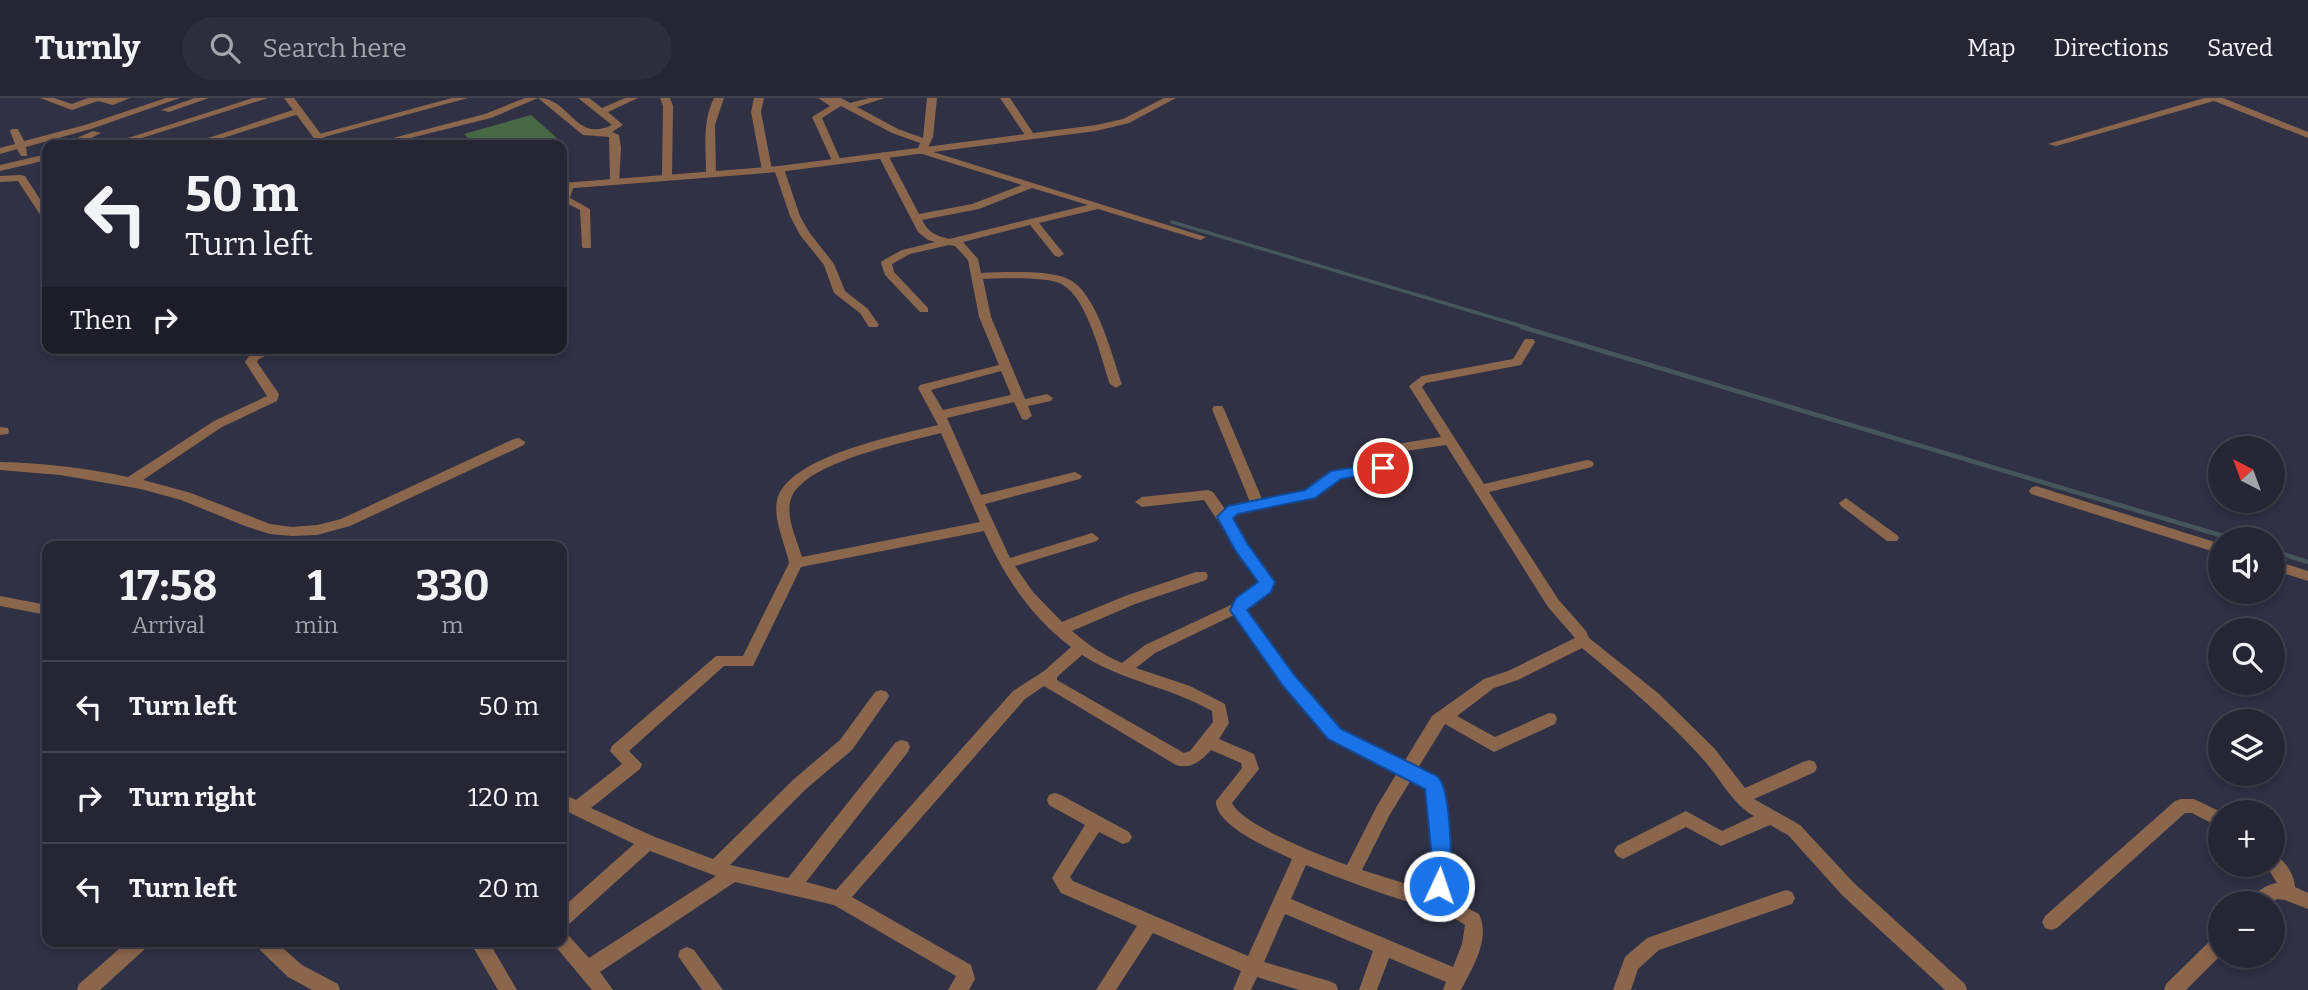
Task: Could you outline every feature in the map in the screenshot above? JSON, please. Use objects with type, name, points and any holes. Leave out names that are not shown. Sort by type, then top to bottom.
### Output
[{"type":"street","points":[[45,98],[72,107],[98,98],[113,102],[125,98]]},
{"type":"street","points":[[42,140],[175,98]]},
{"type":"street","points":[[84,140],[88,136],[204,98]]},
{"type":"street","points":[[127,140],[263,98]]},
{"type":"street","points":[[289,98],[320,140]]},
{"type":"street","points":[[317,136],[463,98]]},
{"type":"street","points":[[392,140],[488,116],[533,98]]},
{"type":"street","points":[[543,98],[586,134],[611,134],[615,139],[615,181]]},
{"type":"street","points":[[583,98],[618,125],[602,133]]},
{"type":"street","points":[[601,112],[633,98]]},
{"type":"street","points":[[665,98],[668,106],[667,177]]},
{"type":"street","points":[[711,174],[713,109],[719,98]]},
{"type":"street","points":[[759,98],[756,112],[773,169],[795,216],[804,233],[829,264],[840,293],[864,311],[873,325]]},
{"type":"street","points":[[823,98],[837,106],[817,114],[836,161]]},
{"type":"street","points":[[834,98],[927,147],[1029,186],[1201,237]]},
{"type":"street","points":[[850,106],[880,98]]},
{"type":"street","points":[[927,147],[932,98]]},
{"type":"street","points":[[1005,98],[1030,136]]},
{"type":"street","points":[[567,186],[773,169],[1112,125],[1171,98]]},
{"type":"street","points":[[2053,144],[2215,98],[2308,135]]},
{"type":"street","points":[[208,140],[299,111]]},
{"type":"street","points":[[15,131],[27,162]]},
{"type":"street","points":[[0,151],[42,140]]},
{"type":"street","points":[[927,147],[1152,214]]},
{"type":"street","points":[[883,155],[927,236],[954,241],[965,248],[973,259],[985,317],[1022,406]]},
{"type":"street","points":[[0,168],[42,158]]},
{"type":"street","points":[[0,179],[21,178],[42,203]]},
{"type":"street","points":[[916,218],[975,207],[1029,186]]},
{"type":"street","points":[[567,202],[585,209],[587,246]]},
{"type":"street","points":[[924,310],[888,273],[886,263],[906,252],[1096,206]]},
{"type":"street","points":[[1032,222],[1059,254]]},
{"type":"street","points":[[975,277],[995,274],[1050,277],[1069,283],[1076,289],[1089,313],[1116,384]]},
{"type":"street","points":[[1529,342],[1517,362],[1416,383],[1553,603],[1581,635],[1583,641],[1652,697],[1708,753],[1742,797],[1759,813],[1784,822],[1804,839],[1848,889],[1958,990]]},
{"type":"street","points":[[129,483],[218,424],[273,398],[251,362],[260,354]]},
{"type":"street","points":[[1004,367],[924,388],[943,421],[1006,564],[1022,587],[1061,629],[1083,647],[1122,670],[1162,680],[1200,696],[1219,708],[1221,723],[1195,757],[1182,760],[1050,683],[1049,675]]},
{"type":"street","points":[[569,805],[634,764],[618,751],[721,660],[748,662],[796,563],[782,513],[785,494],[804,474],[826,461],[943,421],[1022,406],[1047,398]]},
{"type":"street","points":[[1218,409],[1258,505]]},
{"type":"street","points":[[1224,517],[1233,510],[1309,494],[1336,474],[1389,466],[1392,460],[1390,452],[1396,448],[1451,440]]},
{"type":"street","points":[[0,466],[46,469],[129,483],[185,496],[274,532],[306,533],[326,529],[366,514],[519,442]]},
{"type":"street","points":[[1482,489],[1587,464]]},
{"type":"street","points":[[977,501],[1075,476]]},
{"type":"street","points":[[2036,491],[2208,545]]},
{"type":"street","points":[[1122,670],[1150,649],[1238,607],[1262,590],[1266,582],[1208,495],[1142,502]]},
{"type":"street","points":[[1846,503],[1892,538]]},
{"type":"street","points":[[796,563],[988,525]]},
{"type":"street","points":[[1006,564],[1091,538]]},
{"type":"street","points":[[2285,569],[2308,576]]},
{"type":"street","points":[[1061,629],[1130,600],[1200,576]]},
{"type":"street","points":[[0,601],[42,609]]},
{"type":"street","points":[[1238,607],[1242,617],[1289,681],[1334,734],[1430,782],[1436,792],[1442,859],[1437,900]]},
{"type":"street","points":[[1351,874],[1382,811],[1433,728],[1444,716],[1489,683],[1513,676],[1583,641]]},
{"type":"street","points":[[839,899],[1019,695],[1083,647]]},
{"type":"street","points":[[587,970],[725,871],[800,784],[846,745],[881,696]]},
{"type":"street","points":[[1444,716],[1494,745],[1508,741],[1549,719]]},
{"type":"street","points":[[1209,742],[1248,759],[1251,769],[1224,801],[1224,808],[1243,825],[1302,855],[1351,874],[1418,897],[1437,900],[1467,914],[1476,925],[1454,984],[1384,947],[1280,903]]},
{"type":"street","points":[[792,887],[902,747]]},
{"type":"street","points":[[1742,797],[1809,767]]},
{"type":"street","points":[[1055,800],[1123,837]]},
{"type":"street","points":[[569,805],[648,842],[725,871],[839,899],[964,971],[966,979],[957,990]]},
{"type":"street","points":[[2051,922],[2182,806],[2194,806],[2208,814]]},
{"type":"street","points":[[1623,852],[1686,818],[1721,838],[1770,817]]},
{"type":"street","points":[[1096,822],[1063,872],[1063,883],[1073,892],[1252,967],[1329,990]]},
{"type":"street","points":[[567,915],[648,842]]},
{"type":"street","points":[[1242,990],[1302,855]]},
{"type":"street","points":[[2283,877],[2287,892],[2308,901]]},
{"type":"street","points":[[1622,990],[1631,963],[1640,952],[1653,944],[1786,898]]},
{"type":"street","points":[[1105,990],[1149,924]]},
{"type":"street","points":[[86,990],[133,947]]},
{"type":"street","points":[[269,947],[295,971],[331,990]]},
{"type":"street","points":[[482,947],[508,990]]},
{"type":"street","points":[[567,947],[604,990]]},
{"type":"street","points":[[1367,990],[1384,947]]},
{"type":"street","points":[[2173,990],[2208,955]]},
{"type":"street","points":[[687,956],[714,990]]},
{"type":"green space","points":[[531,115],[559,140],[470,140],[464,134]]},
{"type":"waterway","points":[[1172,222],[1528,328]]},
{"type":"waterway","points":[[1522,327],[2208,532]]},
{"type":"waterway","points":[[2285,555],[2308,562]]},
{"type":"route","points":[[1383,468],[1336,474],[1309,494],[1233,510],[1224,517],[1244,552],[1266,578],[1265,588],[1242,602],[1238,610],[1289,681],[1334,734],[1434,786],[1442,859],[1439,886]]}]
